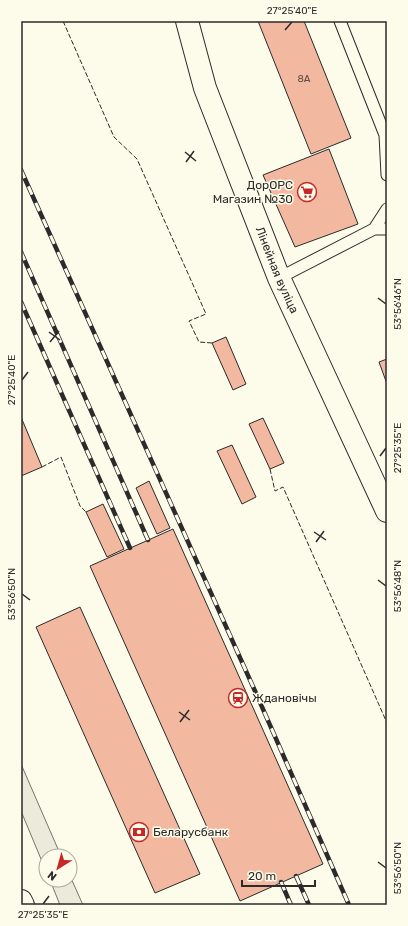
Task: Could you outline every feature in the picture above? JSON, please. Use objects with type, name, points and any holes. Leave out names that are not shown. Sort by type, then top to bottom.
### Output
[{"type":"main road","name":"Лінейная вуліца","points":[[187,21],[205,88],[279,278],[387,511]]},
{"type":"main road","points":[[21,901],[23,905]]},
{"type":"lane","points":[[340,21],[385,135],[387,175]]},
{"type":"lane","points":[[374,229],[387,209]]},
{"type":"lane","points":[[279,278],[374,229],[387,228]]},
{"type":"shaded area","points":[[21,764],[58,848],[38,848],[38,852],[21,811]]},
{"type":"shaded area","points":[[53,888],[75,888],[83,905],[60,905]]},
{"type":"building","points":[[258,21],[304,21],[351,138],[311,154]]},
{"type":"building","points":[[329,149],[358,224],[295,247],[263,175]]},
{"type":"building","points":[[226,337],[246,384],[233,390],[212,343]]},
{"type":"building","points":[[387,359],[387,384],[379,362]]},
{"type":"building","points":[[21,417],[42,467],[21,476]]},
{"type":"building","points":[[263,418],[284,463],[270,469],[249,424]]},
{"type":"building","points":[[232,445],[256,497],[242,504],[217,451]]},
{"type":"building","points":[[149,481],[170,528],[157,534],[136,488]]},
{"type":"building","points":[[103,504],[124,549],[107,557],[86,512]]},
{"type":"building","points":[[173,529],[323,864],[240,901],[90,566]]},
{"type":"building","points":[[80,607],[200,874],[155,893],[36,627]]},
{"type":"railway","points":[[21,170],[255,691],[349,905]]},
{"type":"railway","points":[[21,252],[148,540]]},
{"type":"railway","points":[[21,302],[130,548]]},
{"type":"railway","points":[[296,876],[309,905]]},
{"type":"railway","points":[[281,882],[291,905]]},
{"type":"fence","points":[[63,21],[114,137],[137,159],[206,314],[189,321],[199,342],[212,343]]},
{"type":"fence","points":[[42,467],[61,457],[80,506],[86,512]]},
{"type":"fence","points":[[270,469],[275,491],[283,487],[387,723]]},
{"type":"place","name":"ДорОРС Магазин №30","points":[[307,192]]},
{"type":"place","name":"Ждановічы","points":[[238,698]]},
{"type":"place","name":"Беларусбанк","points":[[139,832]]}]
